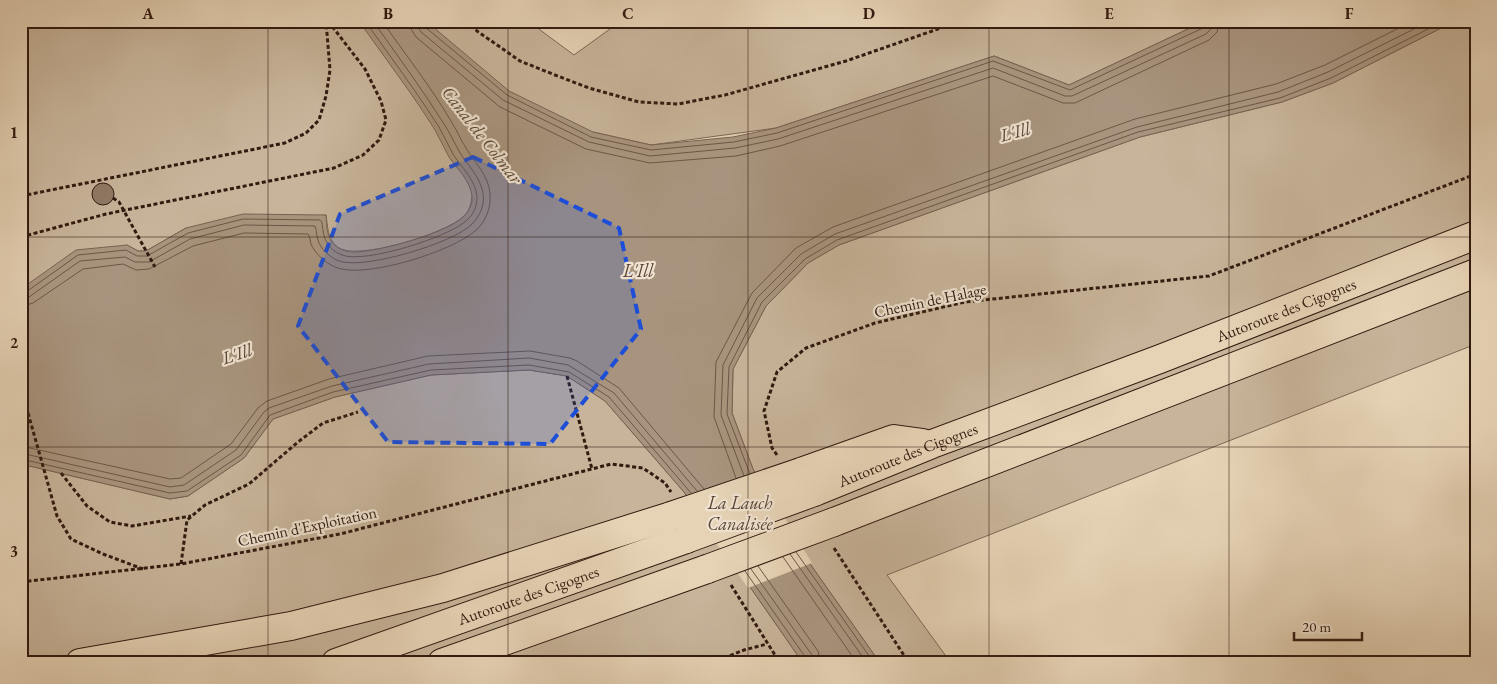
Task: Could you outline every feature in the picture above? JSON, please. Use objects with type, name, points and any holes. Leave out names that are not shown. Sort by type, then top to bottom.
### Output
[{"type":"highway","name":"Autoroute des Cigognes","points":[[336,663],[686,539],[808,482],[932,444],[1160,359],[1476,235]]},
{"type":"highway","points":[[442,663],[834,522],[1476,273]]},
{"type":"highway","points":[[80,663],[291,626],[443,588],[671,516],[808,482]]},
{"type":"path","points":[[21,196],[286,143],[306,133],[318,120],[326,96],[330,70],[327,21]]},
{"type":"path","points":[[21,237],[106,214],[334,168],[363,155],[379,140],[386,120],[381,101],[365,69],[327,21]]},
{"type":"path","points":[[466,21],[520,61],[588,88],[639,102],[678,104],[725,95],[846,61],[961,21]]},
{"type":"path","name":"Chemin de Halage","points":[[772,448],[764,411],[777,372],[806,348],[875,324],[965,302],[1209,276],[1476,174]]},
{"type":"path","points":[[113,198],[118,202],[156,267]]},
{"type":"path","name":"Chemin d'Exploitation","points":[[21,582],[181,564],[340,534],[592,469],[567,376]]},
{"type":"path","points":[[21,388],[57,516],[71,538],[103,554],[144,569]]},
{"type":"path","points":[[181,564],[187,520],[205,505],[249,484],[323,423],[358,412]]},
{"type":"path","points":[[61,473],[87,506],[110,522],[132,526],[192,516]]},
{"type":"path","points":[[843,562],[909,663]]},
{"type":"path","points":[[21,569],[26,582]]},
{"type":"path","points":[[712,663],[744,650],[767,644]]},
{"type":"highlighted area","points":[[473,157],[619,228],[641,329],[550,444],[388,442],[298,326],[340,214]]},
{"type":"shaded area","points":[[21,21],[528,21],[574,55],[621,21],[1205,21],[1069,85],[994,56],[776,128],[651,145],[593,132],[472,196],[468,211],[455,223],[422,237],[381,248],[347,251],[337,247],[330,236],[326,215],[186,228],[146,251],[138,251],[127,245],[21,289]]},
{"type":"shaded area","points":[[1455,21],[1476,21],[1476,344],[887,575],[951,663],[880,663],[808,561],[753,469],[732,413],[733,369],[766,306],[808,263],[839,245],[1140,137],[1282,102],[1333,83]]},
{"type":"shaded area","points":[[529,370],[567,376],[605,401],[684,492],[803,663],[21,663],[21,464],[170,499],[188,496],[244,458],[273,419],[335,397],[431,375]]},
{"type":"water","name":"L'Ill","points":[[359,21],[426,21],[509,91],[593,132],[651,145],[733,137],[776,128],[994,56],[1069,85],[1205,21],[1455,21],[1333,83],[1282,102],[1140,137],[839,245],[808,263],[766,306],[733,369],[732,413],[753,469],[808,561],[880,663],[803,663],[684,492],[605,401],[567,376],[529,370],[431,375],[335,397],[273,419],[244,458],[188,496],[170,499],[21,464],[21,289],[76,250],[127,245],[138,251],[146,251],[186,228],[243,214],[326,215],[329,236],[333,243],[342,250],[354,252],[379,249],[428,235],[443,229],[464,216],[471,205],[472,199],[471,190],[466,180],[449,157],[417,102]]},
{"type":"pier","points":[[757,472],[812,563],[748,588],[683,496]]},
{"type":"building","points":[[103,183],[111,186],[114,194],[111,202],[103,205],[95,202],[92,194],[95,186]]},
{"type":"water label","name":"Canal de Colmar","points":[[482,135]]},
{"type":"water label","name":"La Lauch Canalisée","points":[[740,513]]}]
